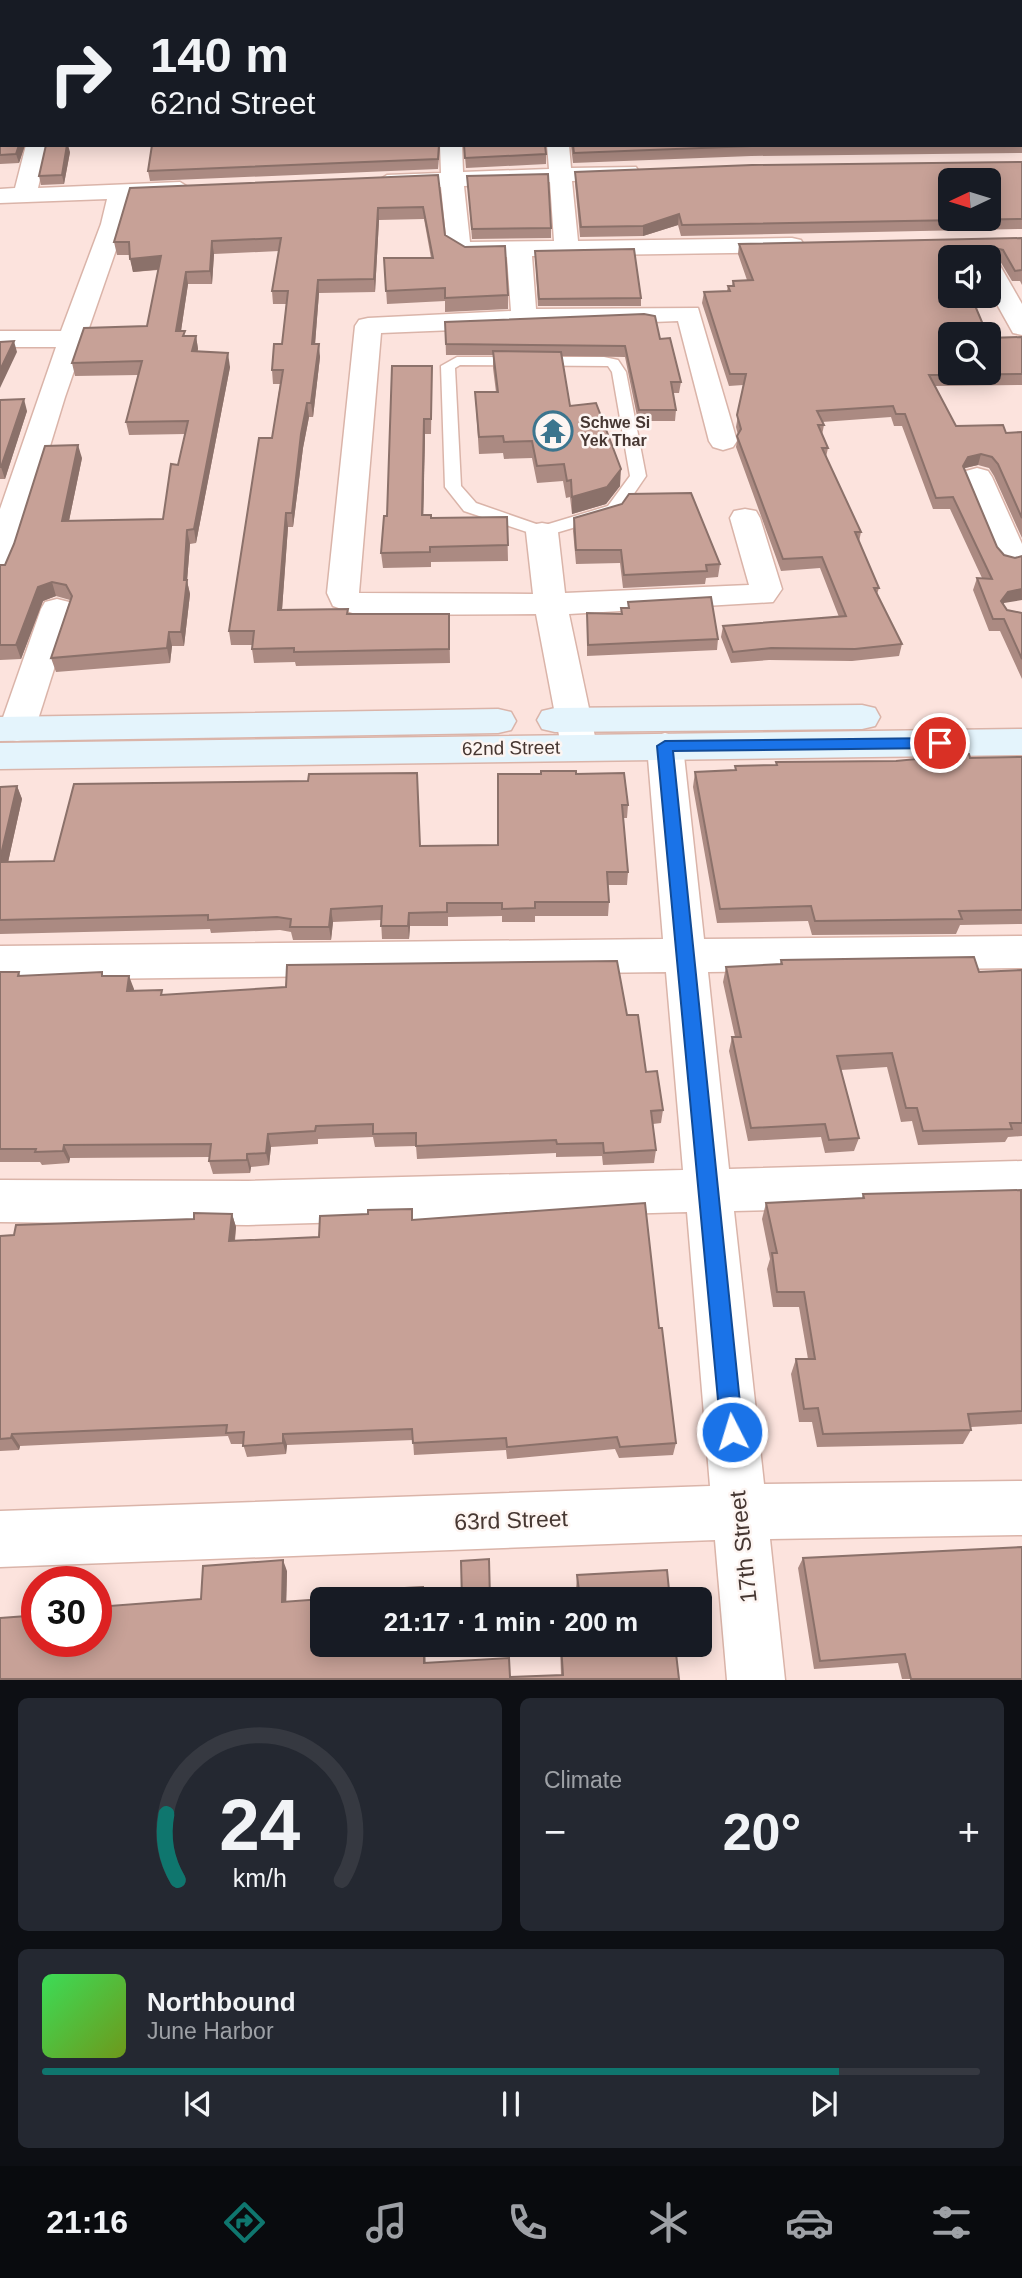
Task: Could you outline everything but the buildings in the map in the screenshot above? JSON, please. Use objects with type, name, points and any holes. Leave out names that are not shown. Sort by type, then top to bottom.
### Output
[{"type":"main road","name":"62nd Street","points":[[6,738],[576,733],[1022,716]]},
{"type":"main road","name":"62nd Street","points":[[576,733],[665,746],[1022,742]]},
{"type":"street","points":[[25,195],[37,147]]},
{"type":"street","points":[[451,147],[459,246],[470,251],[818,244]]},
{"type":"street","points":[[558,147],[568,249]]},
{"type":"street","points":[[371,183],[644,172]]},
{"type":"street","points":[[0,196],[197,188]]},
{"type":"street","points":[[0,557],[113,224],[121,191]]},
{"type":"street","points":[[519,251],[524,317]]},
{"type":"street","points":[[1001,289],[1022,327]]},
{"type":"street","points":[[723,441],[691,315],[676,312],[524,317],[368,326],[343,593],[351,603],[358,606],[550,604],[764,594],[766,589],[745,518]]},
{"type":"street","points":[[0,339],[72,340]]},
{"type":"street","points":[[977,478],[1008,557]]},
{"type":"street","points":[[542,532],[550,604],[576,733]]},
{"type":"street","points":[[6,738],[57,609]]},
{"type":"street","name":"17th Street","points":[[665,746],[756,1679]]},
{"type":"street","points":[[0,963],[685,958],[1022,952]]},
{"type":"street","points":[[0,1201],[248,1203],[1022,1182]]},
{"type":"street","name":"63rd Street","points":[[0,1539],[740,1512],[1022,1508]]},
{"type":"lane","points":[[604,360],[613,363],[619,372],[638,476],[614,510],[542,532],[470,508],[453,487],[448,366],[451,364],[604,360]]},
{"type":"place","name":"Schwe Si Yek Thar","points":[[553,431]]},
{"type":"route","points":[[732,1432],[665,746],[940,743]]}]
